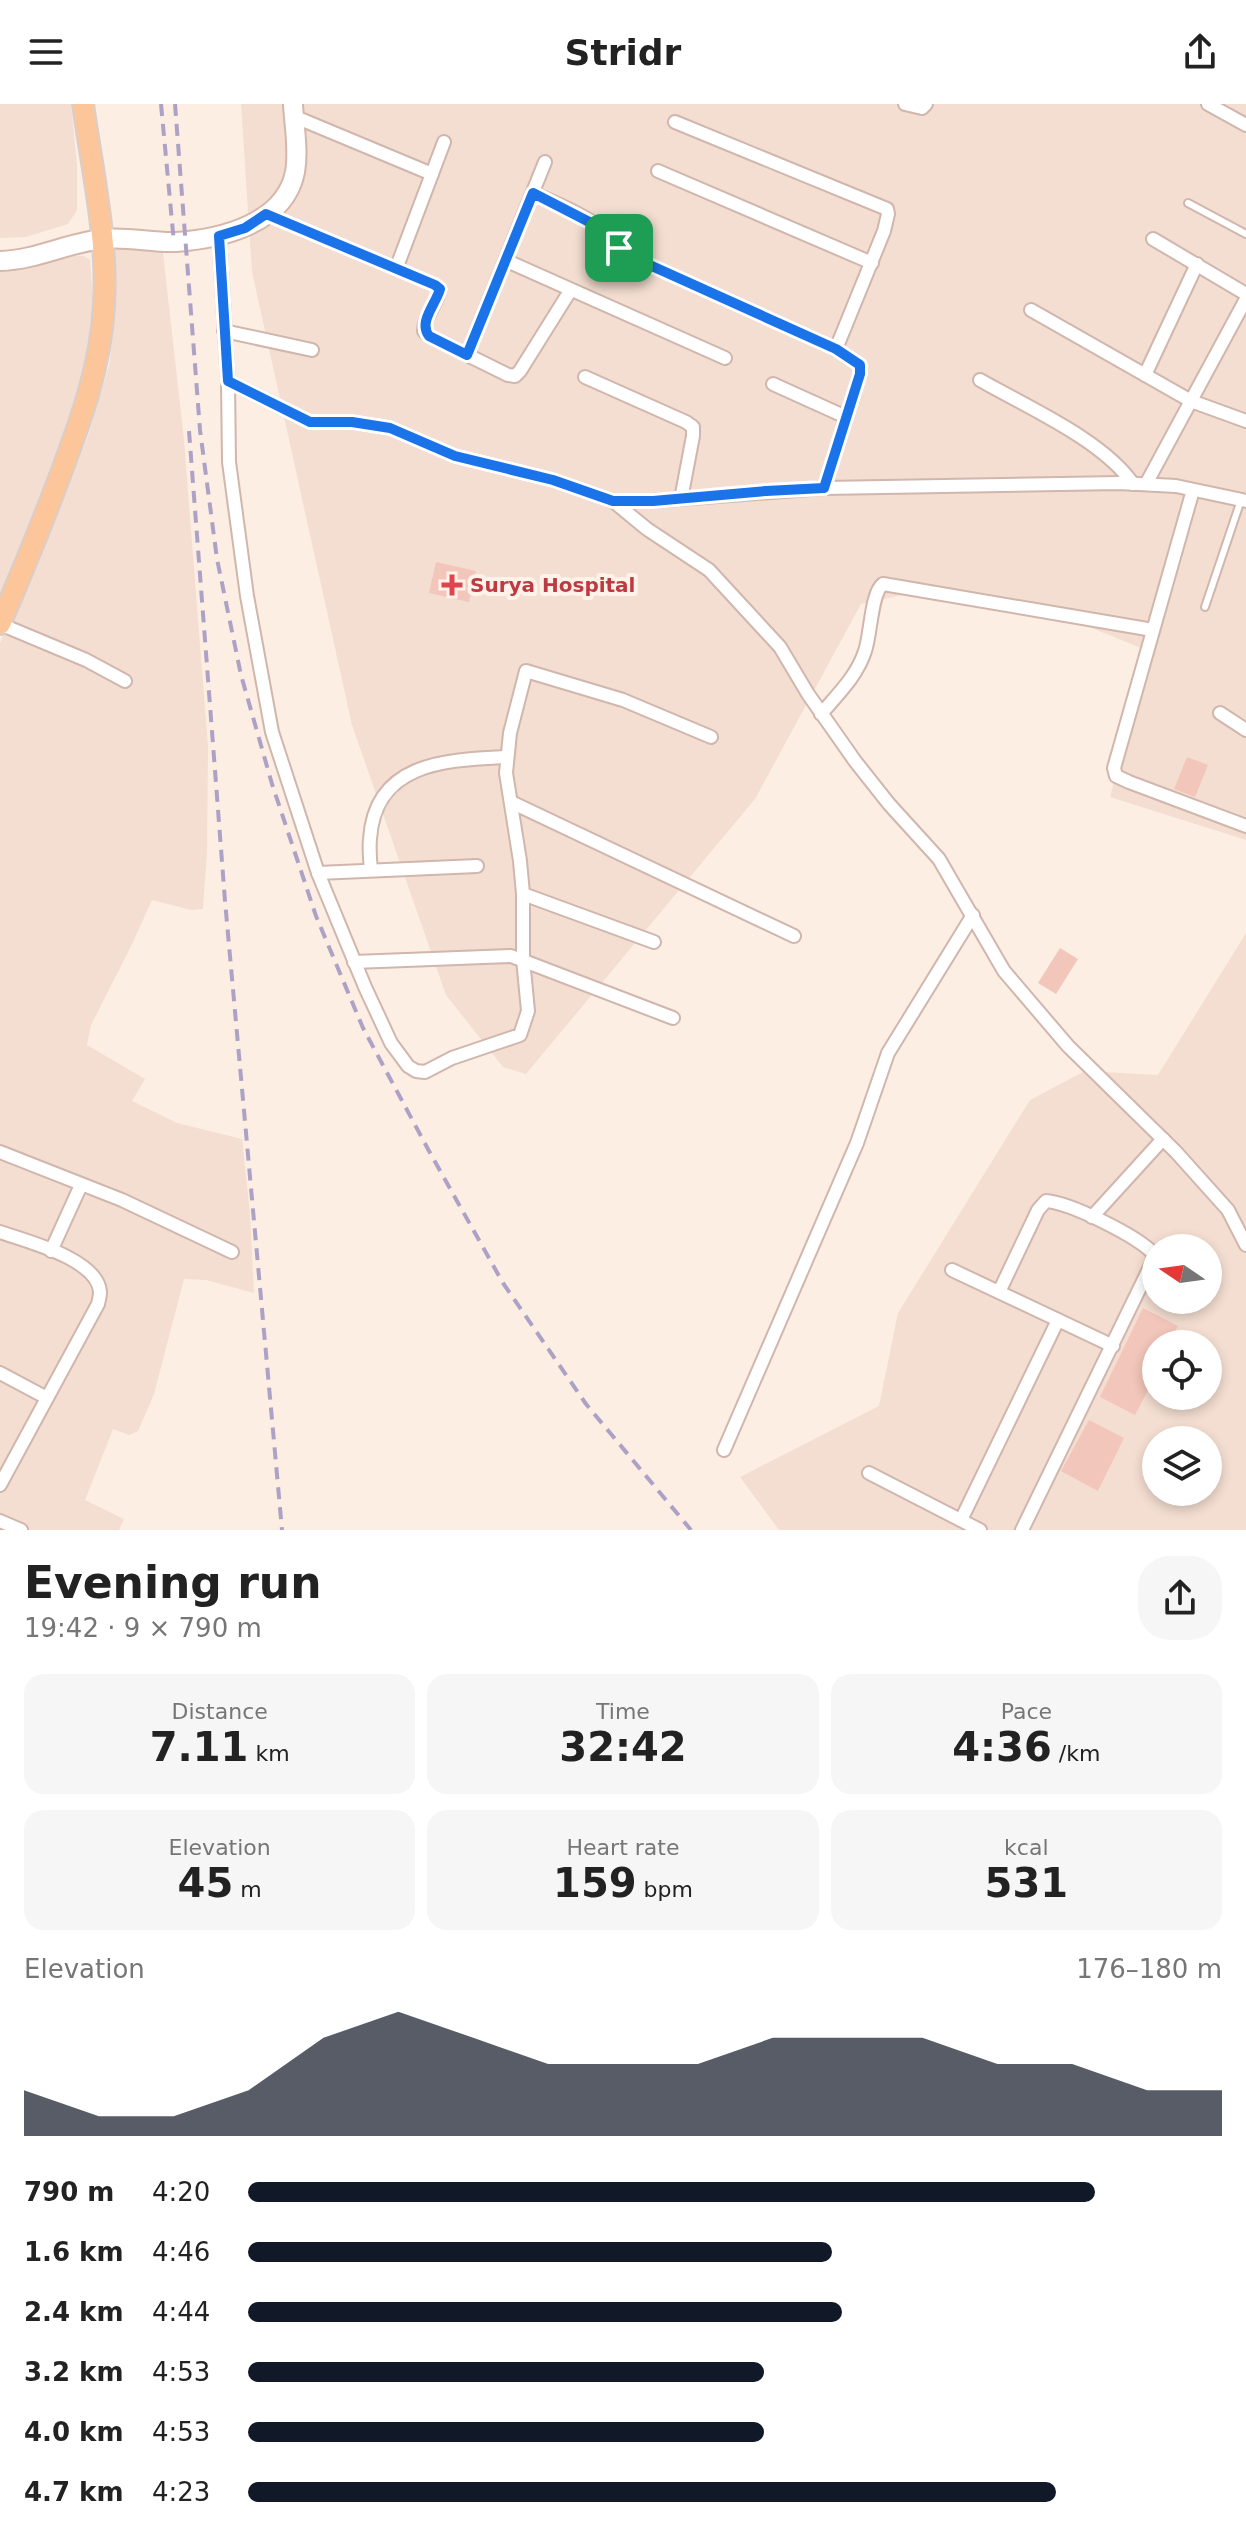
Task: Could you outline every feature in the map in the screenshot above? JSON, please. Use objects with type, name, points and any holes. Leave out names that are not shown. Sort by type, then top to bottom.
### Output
[{"type":"main road","points":[[0,624],[33,547],[87,400],[100,350],[105,302],[102,239],[83,104]]},
{"type":"street","points":[[905,104],[922,108],[926,104]]},
{"type":"street","points":[[1208,104],[1246,125]]},
{"type":"street","points":[[0,261],[18,261],[102,239],[174,242],[219,236],[245,228],[266,214],[288,189],[295,173],[293,110],[432,174]]},
{"type":"street","points":[[675,122],[887,209],[884,231],[836,349]]},
{"type":"street","points":[[396,269],[444,142]]},
{"type":"street","points":[[467,355],[545,162]]},
{"type":"street","points":[[658,171],[872,263]]},
{"type":"street","points":[[533,193],[599,227],[619,248],[634,258],[836,349],[860,365],[860,374],[824,488]]},
{"type":"street","points":[[266,214],[440,289],[424,331],[467,355],[515,376],[570,291]]},
{"type":"street","points":[[219,236],[228,381],[229,462],[247,596],[272,732],[318,873],[354,962],[391,1043],[408,1066],[425,1072],[452,1058],[520,1035],[528,1011],[520,861],[506,773],[510,733],[526,671],[623,700],[711,737]]},
{"type":"street","points":[[1139,484],[1191,401],[1246,297],[1153,239]]},
{"type":"street","points":[[507,261],[725,358]]},
{"type":"street","points":[[1145,375],[1197,264]]},
{"type":"street","points":[[1031,310],[1191,401],[1246,421]]},
{"type":"street","points":[[224,331],[312,350]]},
{"type":"street","points":[[585,377],[693,427],[681,499]]},
{"type":"street","points":[[980,380],[1101,450],[1139,484]]},
{"type":"street","points":[[228,381],[310,422],[352,422],[390,428],[455,456],[553,480],[613,501],[653,501],[824,488],[1139,484],[1244,500]]},
{"type":"street","points":[[773,384],[846,417]]},
{"type":"street","points":[[1193,490],[1114,768],[1116,776],[1246,826]]},
{"type":"street","points":[[613,501],[647,529],[709,570],[780,647],[821,714],[889,804],[939,859],[1004,971],[1068,1046],[1163,1139],[1228,1210],[1246,1245]]},
{"type":"street","points":[[821,714],[859,668],[877,590],[883,584],[1153,630]]},
{"type":"street","points":[[0,624],[86,660],[125,681]]},
{"type":"street","points":[[1220,713],[1246,730]]},
{"type":"street","points":[[371,870],[370,837],[375,817],[385,794],[405,774],[431,764],[507,757]]},
{"type":"street","points":[[511,802],[794,936]]},
{"type":"street","points":[[318,873],[477,866]]},
{"type":"street","points":[[523,894],[654,942]]},
{"type":"street","points":[[724,1450],[857,1143],[888,1053],[973,915]]},
{"type":"street","points":[[354,962],[511,956],[673,1018]]},
{"type":"street","points":[[1092,1217],[1163,1139]]},
{"type":"street","points":[[0,1152],[122,1200],[232,1252]]},
{"type":"street","points":[[51,1251],[81,1185]]},
{"type":"street","points":[[999,1292],[1038,1210],[1046,1201],[1092,1217],[1146,1246],[1154,1254],[1113,1346],[1022,1530]]},
{"type":"street","points":[[0,1232],[75,1259],[95,1278],[100,1290],[98,1304],[0,1485]]},
{"type":"street","points":[[952,1270],[1113,1346]]},
{"type":"street","points":[[961,1520],[1058,1320]]},
{"type":"street","points":[[0,1373],[47,1398]]},
{"type":"street","points":[[869,1473],[980,1530]]},
{"type":"street","points":[[0,1521],[21,1530]]},
{"type":"lane","points":[[1188,203],[1246,234]]},
{"type":"lane","points":[[1205,607],[1244,500]]},
{"type":"shaded area","points":[[0,104],[71,104],[77,165],[77,210],[68,224],[26,237],[0,238]]},
{"type":"shaded area","points":[[241,104],[1246,104],[1246,840],[1110,797],[1148,651],[1026,601],[921,591],[861,604],[755,799],[526,1074],[503,1067],[446,995],[352,725],[252,272]]},
{"type":"shaded area","points":[[152,242],[162,244],[184,440],[208,747],[203,909],[191,910],[152,900],[91,1025],[87,1045],[145,1079],[132,1101],[177,1123],[242,1139],[254,1293],[206,1280],[184,1279],[154,1394],[138,1431],[129,1435],[113,1429],[85,1500],[124,1519],[119,1530],[0,1530],[0,643],[69,487],[109,365],[113,332],[111,248]]},
{"type":"shaded area","points":[[84,256],[90,260],[93,330],[88,377],[0,607],[0,257]]},
{"type":"shaded area","points":[[1246,933],[1246,1530],[779,1530],[740,1477],[879,1406],[898,1313],[1030,1100],[1085,1071],[1158,1075]]},
{"type":"building","points":[[436,562],[476,571],[469,602],[429,593]]},
{"type":"building","points":[[1187,757],[1208,765],[1195,797],[1174,789]]},
{"type":"building","points":[[1060,948],[1078,959],[1056,994],[1038,983]]},
{"type":"building","points":[[1142,1310],[1142,1314],[1155,1314],[1178,1326],[1176,1330],[1142,1330],[1142,1402],[1135,1415],[1100,1397]]},
{"type":"building","points":[[1089,1420],[1124,1438],[1098,1491],[1061,1471]]},
{"type":"railway","points":[[161,104],[174,243]]},
{"type":"railway","points":[[175,104],[200,430],[217,559],[241,675],[272,784],[316,916],[363,1028],[503,1283],[586,1404],[691,1530]]},
{"type":"railway","points":[[189,431],[225,901],[282,1530]]},
{"type":"place","name":"Surya Hospital","points":[[452,585]]},
{"type":"route","points":[[533,193],[584,217],[599,227],[619,248],[673,277],[836,349],[860,365],[860,374],[824,488],[653,501],[613,501],[553,480],[455,456],[390,428],[352,422],[310,422],[228,381],[219,236],[245,228],[266,214],[435,285],[440,289],[424,331],[467,355],[533,193]]}]
